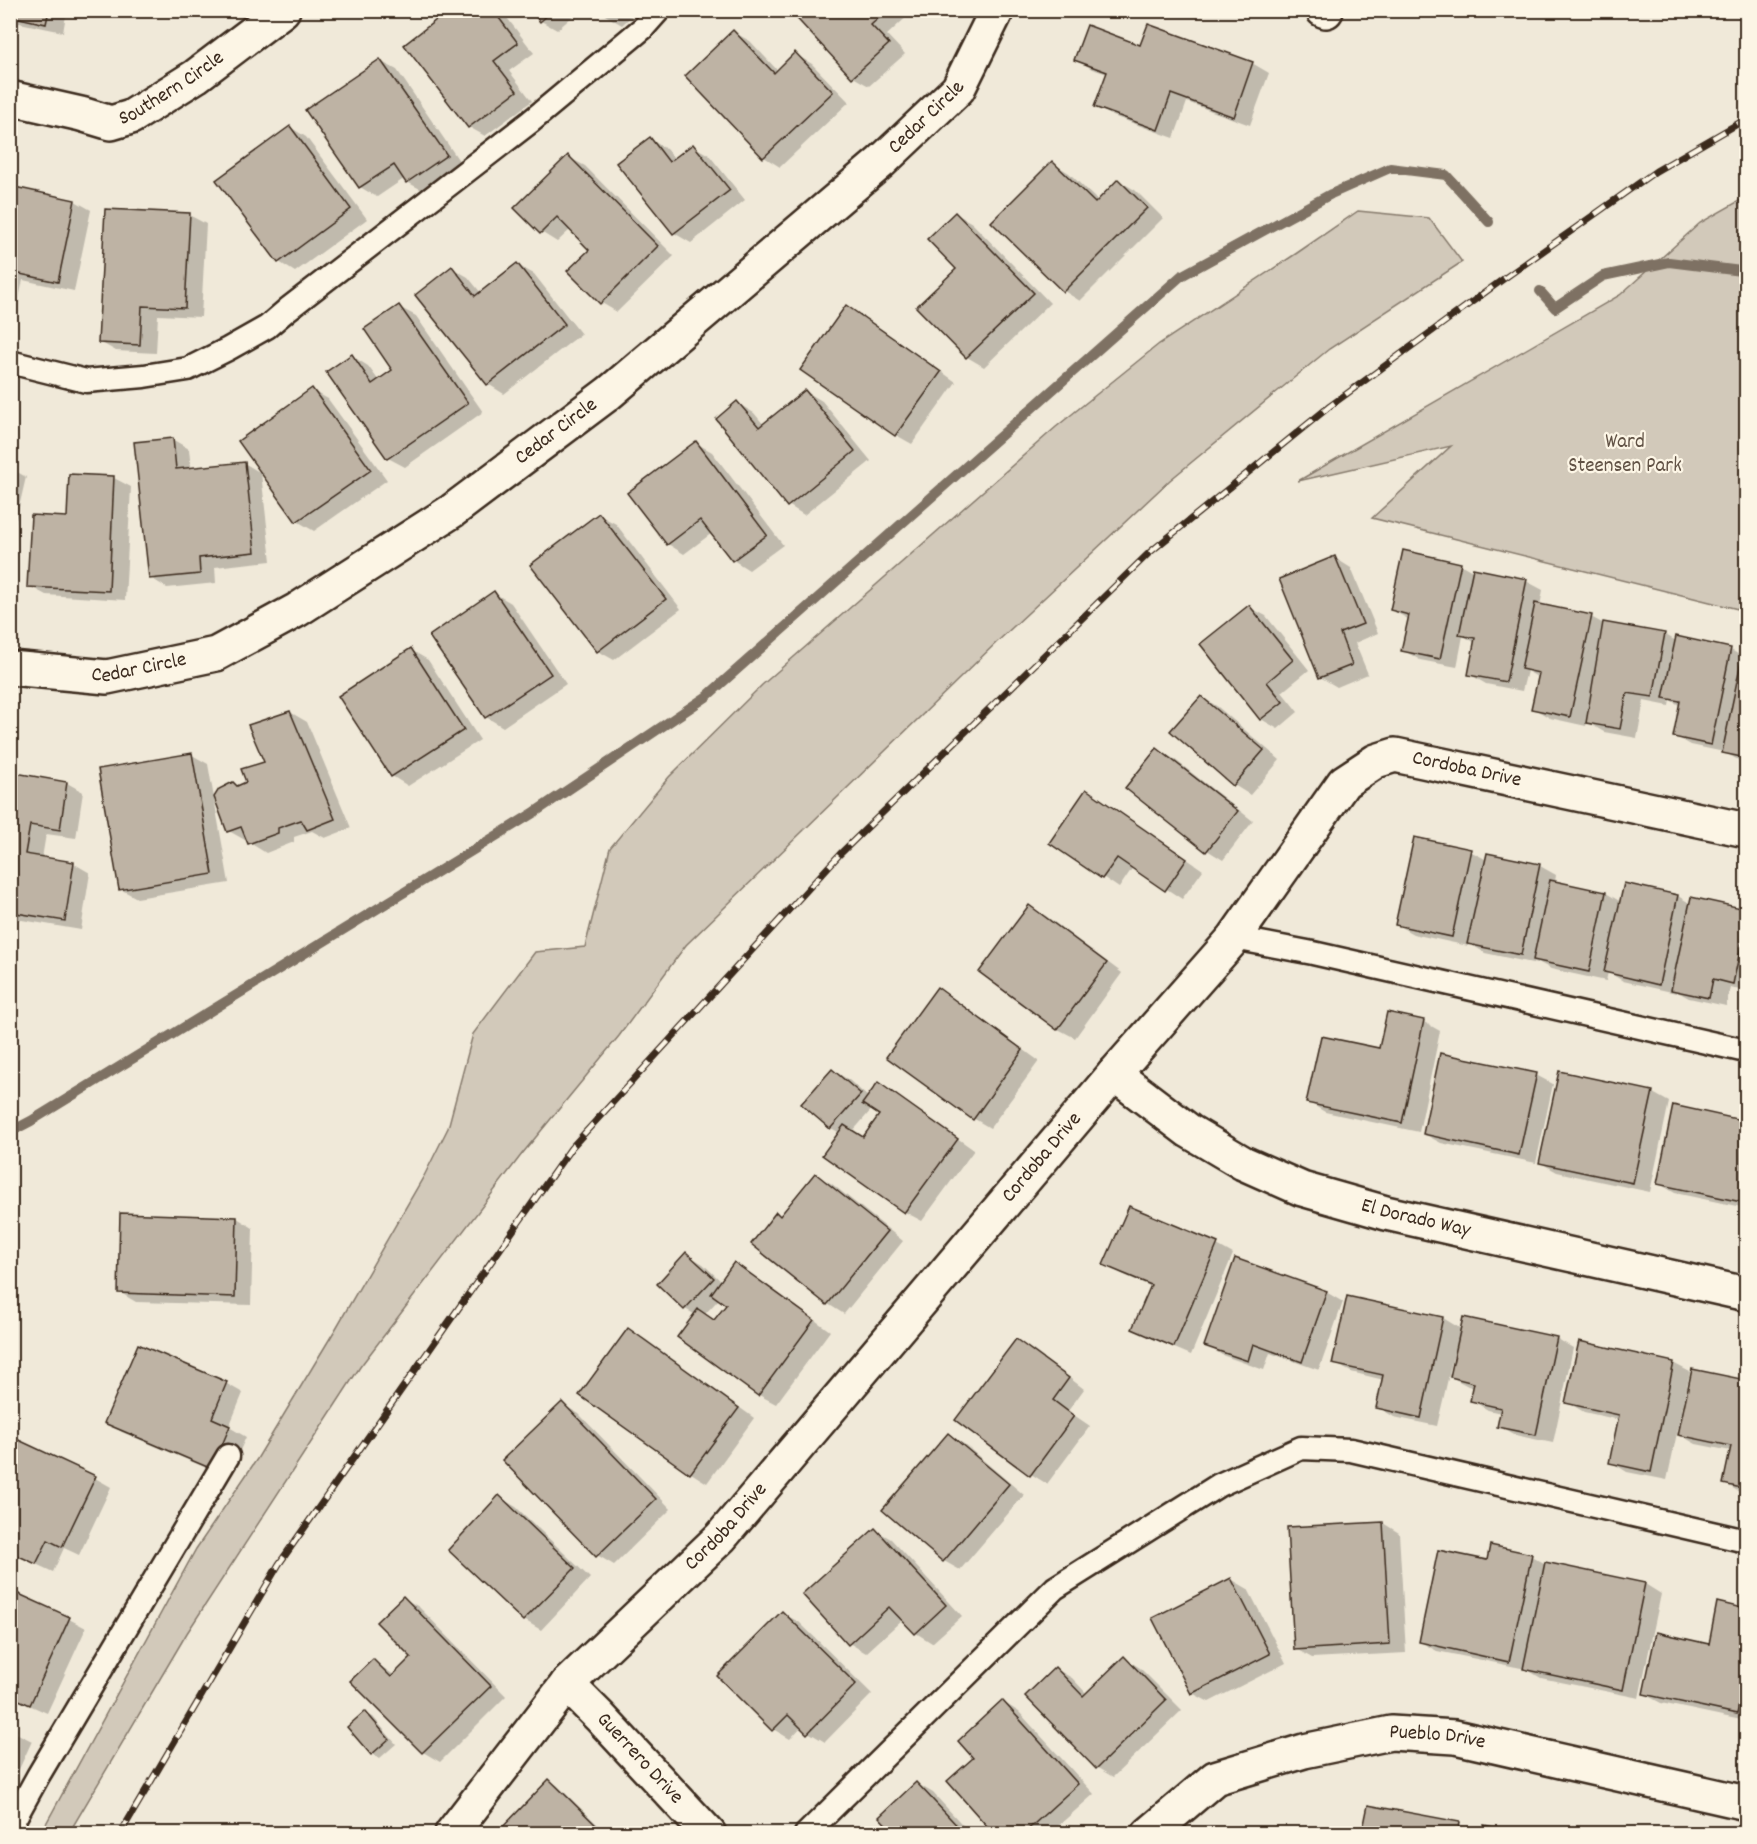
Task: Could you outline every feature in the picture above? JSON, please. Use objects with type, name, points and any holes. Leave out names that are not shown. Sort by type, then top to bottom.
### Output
[{"type":"street","name":"Southern Circle","points":[[10,98],[111,123],[131,117],[196,76],[283,10]]},
{"type":"street","name":"Cedar Circle","points":[[10,668],[107,677],[216,654],[297,610],[452,511],[609,393],[881,162],[958,89],[997,10]]},
{"type":"street","name":"Cordoba Drive","points":[[452,1833],[567,1684],[721,1537],[1114,1074],[1234,939],[1344,782],[1376,761],[1395,755],[1746,830]]},
{"type":"street","name":"El Dorado Way","points":[[1114,1074],[1189,1131],[1243,1163],[1302,1189],[1386,1213],[1746,1294]]},
{"type":"street","name":"Guerrero Drive","points":[[567,1684],[709,1833]]},
{"type":"street","name":"Pueblo Drive","points":[[1149,1833],[1215,1778],[1304,1751],[1391,1732],[1455,1737],[1746,1803]]},
{"type":"lane","points":[[10,362],[86,381],[144,376],[188,369],[228,349],[267,327],[530,122],[643,28],[659,10]]},
{"type":"lane","points":[[1234,939],[1312,953],[1746,1050]]},
{"type":"lane","points":[[806,1833],[1055,1588],[1219,1485],[1301,1448],[1351,1450],[1746,1540]]},
{"type":"lane","points":[[10,1827],[228,1456]]},
{"type":"green space","name":"Ward Steensen Park","points":[[1746,197],[1746,611],[1372,518],[1451,446],[1298,481],[1620,295],[1700,223]]},
{"type":"green space","points":[[1358,211],[1429,218],[1462,262],[1329,349],[1170,480],[998,641],[686,945],[619,1036],[522,1154],[360,1367],[187,1633],[69,1833],[41,1833],[196,1549],[257,1459],[424,1176],[448,1128],[473,1034],[535,952],[585,947],[610,848],[669,777],[762,685],[1056,427],[1159,344]]},
{"type":"building","points":[[10,10],[49,10],[46,24],[10,16]]},
{"type":"building","points":[[449,10],[493,10],[518,43],[494,61],[517,91],[468,128],[404,45]]},
{"type":"building","points":[[530,10],[553,10],[540,22]]},
{"type":"building","points":[[789,10],[887,10],[871,25],[889,44],[852,78]]},
{"type":"building","points":[[1148,24],[1253,62],[1234,117],[1171,94],[1158,130],[1094,107],[1107,72],[1074,60],[1087,25],[1140,45]]},
{"type":"building","points":[[733,30],[774,73],[795,52],[833,92],[763,158],[685,76]]},
{"type":"building","points":[[380,59],[447,155],[406,183],[394,165],[359,188],[305,110]]},
{"type":"building","points":[[290,126],[351,209],[278,263],[216,180]]},
{"type":"building","points":[[650,137],[669,162],[693,144],[730,190],[673,234],[616,163]]},
{"type":"building","points":[[568,155],[658,246],[600,304],[567,271],[589,250],[557,217],[540,234],[514,208]]},
{"type":"building","points":[[1052,161],[1095,203],[1118,179],[1147,208],[1063,292],[991,222]]},
{"type":"building","points":[[10,186],[75,200],[58,282],[10,272]]},
{"type":"building","points":[[105,209],[190,213],[185,308],[142,306],[140,345],[98,343]]},
{"type":"building","points":[[955,212],[1034,293],[966,358],[916,307],[956,269],[927,239]]},
{"type":"building","points":[[517,263],[565,324],[487,385],[415,295],[452,266],[475,296]]},
{"type":"building","points":[[399,305],[468,403],[387,459],[326,372],[352,354],[372,384],[392,370],[364,329]]},
{"type":"building","points":[[846,305],[941,372],[895,436],[800,370]]},
{"type":"building","points":[[312,388],[371,470],[296,522],[238,441]]},
{"type":"building","points":[[805,390],[855,451],[787,507],[716,419],[737,401],[759,427]]},
{"type":"building","points":[[173,438],[176,469],[245,462],[255,552],[199,558],[200,574],[149,579],[134,442]]},
{"type":"building","points":[[696,441],[767,535],[732,561],[700,520],[667,545],[627,493]]},
{"type":"building","points":[[69,474],[114,476],[109,591],[27,587],[31,515],[67,517]]},
{"type":"building","points":[[599,513],[666,599],[597,652],[530,565]]},
{"type":"building","points":[[1403,550],[1461,563],[1440,659],[1401,651],[1409,615],[1390,610]]},
{"type":"building","points":[[1335,556],[1363,624],[1340,633],[1352,665],[1319,678],[1279,579]]},
{"type":"building","points":[[1473,568],[1527,579],[1506,682],[1468,675],[1475,638],[1459,635]]},
{"type":"building","points":[[494,591],[551,674],[485,718],[429,636]]},
{"type":"building","points":[[1535,603],[1592,615],[1570,717],[1531,709],[1539,673],[1521,669]]},
{"type":"building","points":[[1249,605],[1293,660],[1267,682],[1283,702],[1260,720],[1200,644]]},
{"type":"building","points":[[1603,622],[1665,633],[1653,697],[1627,693],[1620,729],[1586,723]]},
{"type":"building","points":[[1676,636],[1731,648],[1711,745],[1673,737],[1680,701],[1663,698]]},
{"type":"building","points":[[411,648],[464,730],[391,777],[338,696]]},
{"type":"building","points":[[1743,652],[1746,653],[1746,758],[1722,753]]},
{"type":"building","points":[[1201,696],[1264,750],[1233,786],[1170,731]]},
{"type":"building","points":[[290,711],[335,819],[307,830],[301,820],[278,828],[278,833],[248,844],[241,827],[227,832],[214,797],[219,789],[233,782],[237,786],[246,782],[241,769],[264,762],[248,725]]},
{"type":"building","points":[[1157,748],[1238,811],[1206,852],[1125,788]]},
{"type":"building","points":[[192,753],[213,874],[119,890],[98,769]]},
{"type":"building","points":[[10,772],[67,782],[60,830],[30,825],[25,854],[74,862],[65,921],[10,912]]},
{"type":"building","points":[[1086,789],[1187,859],[1165,891],[1117,858],[1102,879],[1049,843]]},
{"type":"building","points":[[1414,837],[1471,849],[1452,937],[1395,925]]},
{"type":"building","points":[[1487,853],[1540,864],[1521,955],[1467,944]]},
{"type":"building","points":[[1550,880],[1606,892],[1589,972],[1533,960]]},
{"type":"building","points":[[1624,883],[1678,895],[1659,985],[1604,972]]},
{"type":"building","points":[[1691,897],[1746,909],[1746,922],[1733,984],[1713,979],[1709,998],[1671,990]]},
{"type":"building","points":[[1029,905],[1107,963],[1057,1030],[979,972]]},
{"type":"building","points":[[937,987],[1023,1050],[973,1120],[886,1057]]},
{"type":"building","points":[[1387,1012],[1424,1020],[1402,1123],[1306,1103],[1321,1036],[1379,1048]]},
{"type":"building","points":[[1440,1053],[1537,1073],[1519,1155],[1423,1134]]},
{"type":"building","points":[[832,1069],[861,1094],[830,1129],[801,1104]]},
{"type":"building","points":[[1559,1071],[1653,1091],[1633,1183],[1539,1163]]},
{"type":"building","points":[[878,1082],[958,1139],[904,1213],[822,1155],[844,1125],[863,1137],[879,1115],[862,1104]]},
{"type":"building","points":[[1673,1105],[1746,1121],[1746,1203],[1657,1184]]},
{"type":"building","points":[[815,1173],[887,1231],[827,1305],[751,1244],[776,1212],[780,1216]]},
{"type":"building","points":[[1129,1206],[1218,1243],[1174,1347],[1132,1329],[1151,1285],[1103,1265]]},
{"type":"building","points":[[120,1213],[237,1217],[235,1297],[118,1293]]},
{"type":"building","points":[[686,1252],[714,1278],[684,1310],[657,1284]]},
{"type":"building","points":[[1235,1258],[1327,1291],[1302,1362],[1253,1344],[1248,1361],[1204,1346]]},
{"type":"building","points":[[734,1262],[814,1320],[758,1396],[677,1337],[698,1309],[714,1320],[726,1305],[711,1294]]},
{"type":"building","points":[[1347,1296],[1443,1317],[1421,1418],[1376,1408],[1383,1375],[1332,1364]]},
{"type":"building","points":[[1463,1317],[1557,1337],[1536,1435],[1497,1427],[1501,1408],[1470,1401],[1474,1383],[1450,1377]]},
{"type":"building","points":[[628,1328],[739,1408],[690,1474],[579,1395]]},
{"type":"building","points":[[1016,1339],[1069,1378],[1053,1400],[1074,1416],[1030,1476],[955,1420]]},
{"type":"building","points":[[1579,1341],[1674,1362],[1651,1472],[1609,1463],[1619,1415],[1565,1403]]},
{"type":"building","points":[[138,1344],[227,1382],[212,1418],[230,1426],[212,1469],[104,1423]]},
{"type":"building","points":[[1692,1369],[1746,1380],[1746,1489],[1723,1484],[1731,1446],[1678,1435]]},
{"type":"building","points":[[562,1402],[656,1499],[596,1557],[502,1460]]},
{"type":"building","points":[[948,1433],[1009,1484],[943,1562],[882,1510]]},
{"type":"building","points":[[10,1436],[96,1476],[62,1547],[48,1540],[36,1564],[10,1552]]},
{"type":"building","points":[[499,1495],[575,1568],[523,1621],[448,1550]]},
{"type":"building","points":[[1383,1522],[1390,1644],[1294,1650],[1287,1527]]},
{"type":"building","points":[[875,1528],[946,1605],[915,1634],[889,1607],[848,1645],[802,1594]]},
{"type":"building","points":[[1490,1545],[1532,1554],[1509,1662],[1419,1642],[1438,1550],[1487,1560]]},
{"type":"building","points":[[1545,1562],[1645,1583],[1623,1690],[1523,1669]]},
{"type":"building","points":[[1231,1578],[1270,1654],[1191,1694],[1152,1618]]},
{"type":"building","points":[[10,1590],[70,1617],[30,1705],[10,1696]]},
{"type":"building","points":[[403,1596],[491,1686],[422,1753],[350,1681],[373,1659],[391,1677],[411,1657],[376,1622]]},
{"type":"building","points":[[1717,1602],[1746,1609],[1746,1670],[1737,1714],[1643,1694],[1656,1632],[1709,1644]]},
{"type":"building","points":[[782,1611],[856,1684],[807,1734],[788,1715],[772,1731],[717,1676]]},
{"type":"building","points":[[1124,1656],[1166,1700],[1096,1769],[1025,1696],[1055,1667],[1083,1696]]},
{"type":"building","points":[[1002,1700],[1078,1784],[1023,1834],[994,1834],[947,1781],[973,1758],[958,1741]]},
{"type":"building","points":[[365,1711],[389,1739],[371,1755],[347,1727]]},
{"type":"building","points":[[10,1728],[16,1730],[10,1743]]},
{"type":"building","points":[[549,1779],[605,1834],[496,1834]]},
{"type":"building","points":[[916,1782],[965,1834],[895,1834],[879,1817]]},
{"type":"building","points":[[1368,1805],[1460,1822],[1458,1834],[1362,1834]]},
{"type":"building","points":[[1484,1825],[1527,1834],[1482,1834]]},
{"type":"waterway","points":[[10,1132],[535,812],[706,697],[1181,276],[1331,194],[1390,168],[1446,175],[1489,222]]},
{"type":"waterway","points":[[1540,291],[1555,308],[1603,276],[1669,262],[1741,271],[1746,268]]},
{"type":"railway","points":[[120,1834],[279,1564],[571,1148],[840,854],[1149,553],[1330,406],[1656,171],[1746,119]]}]
